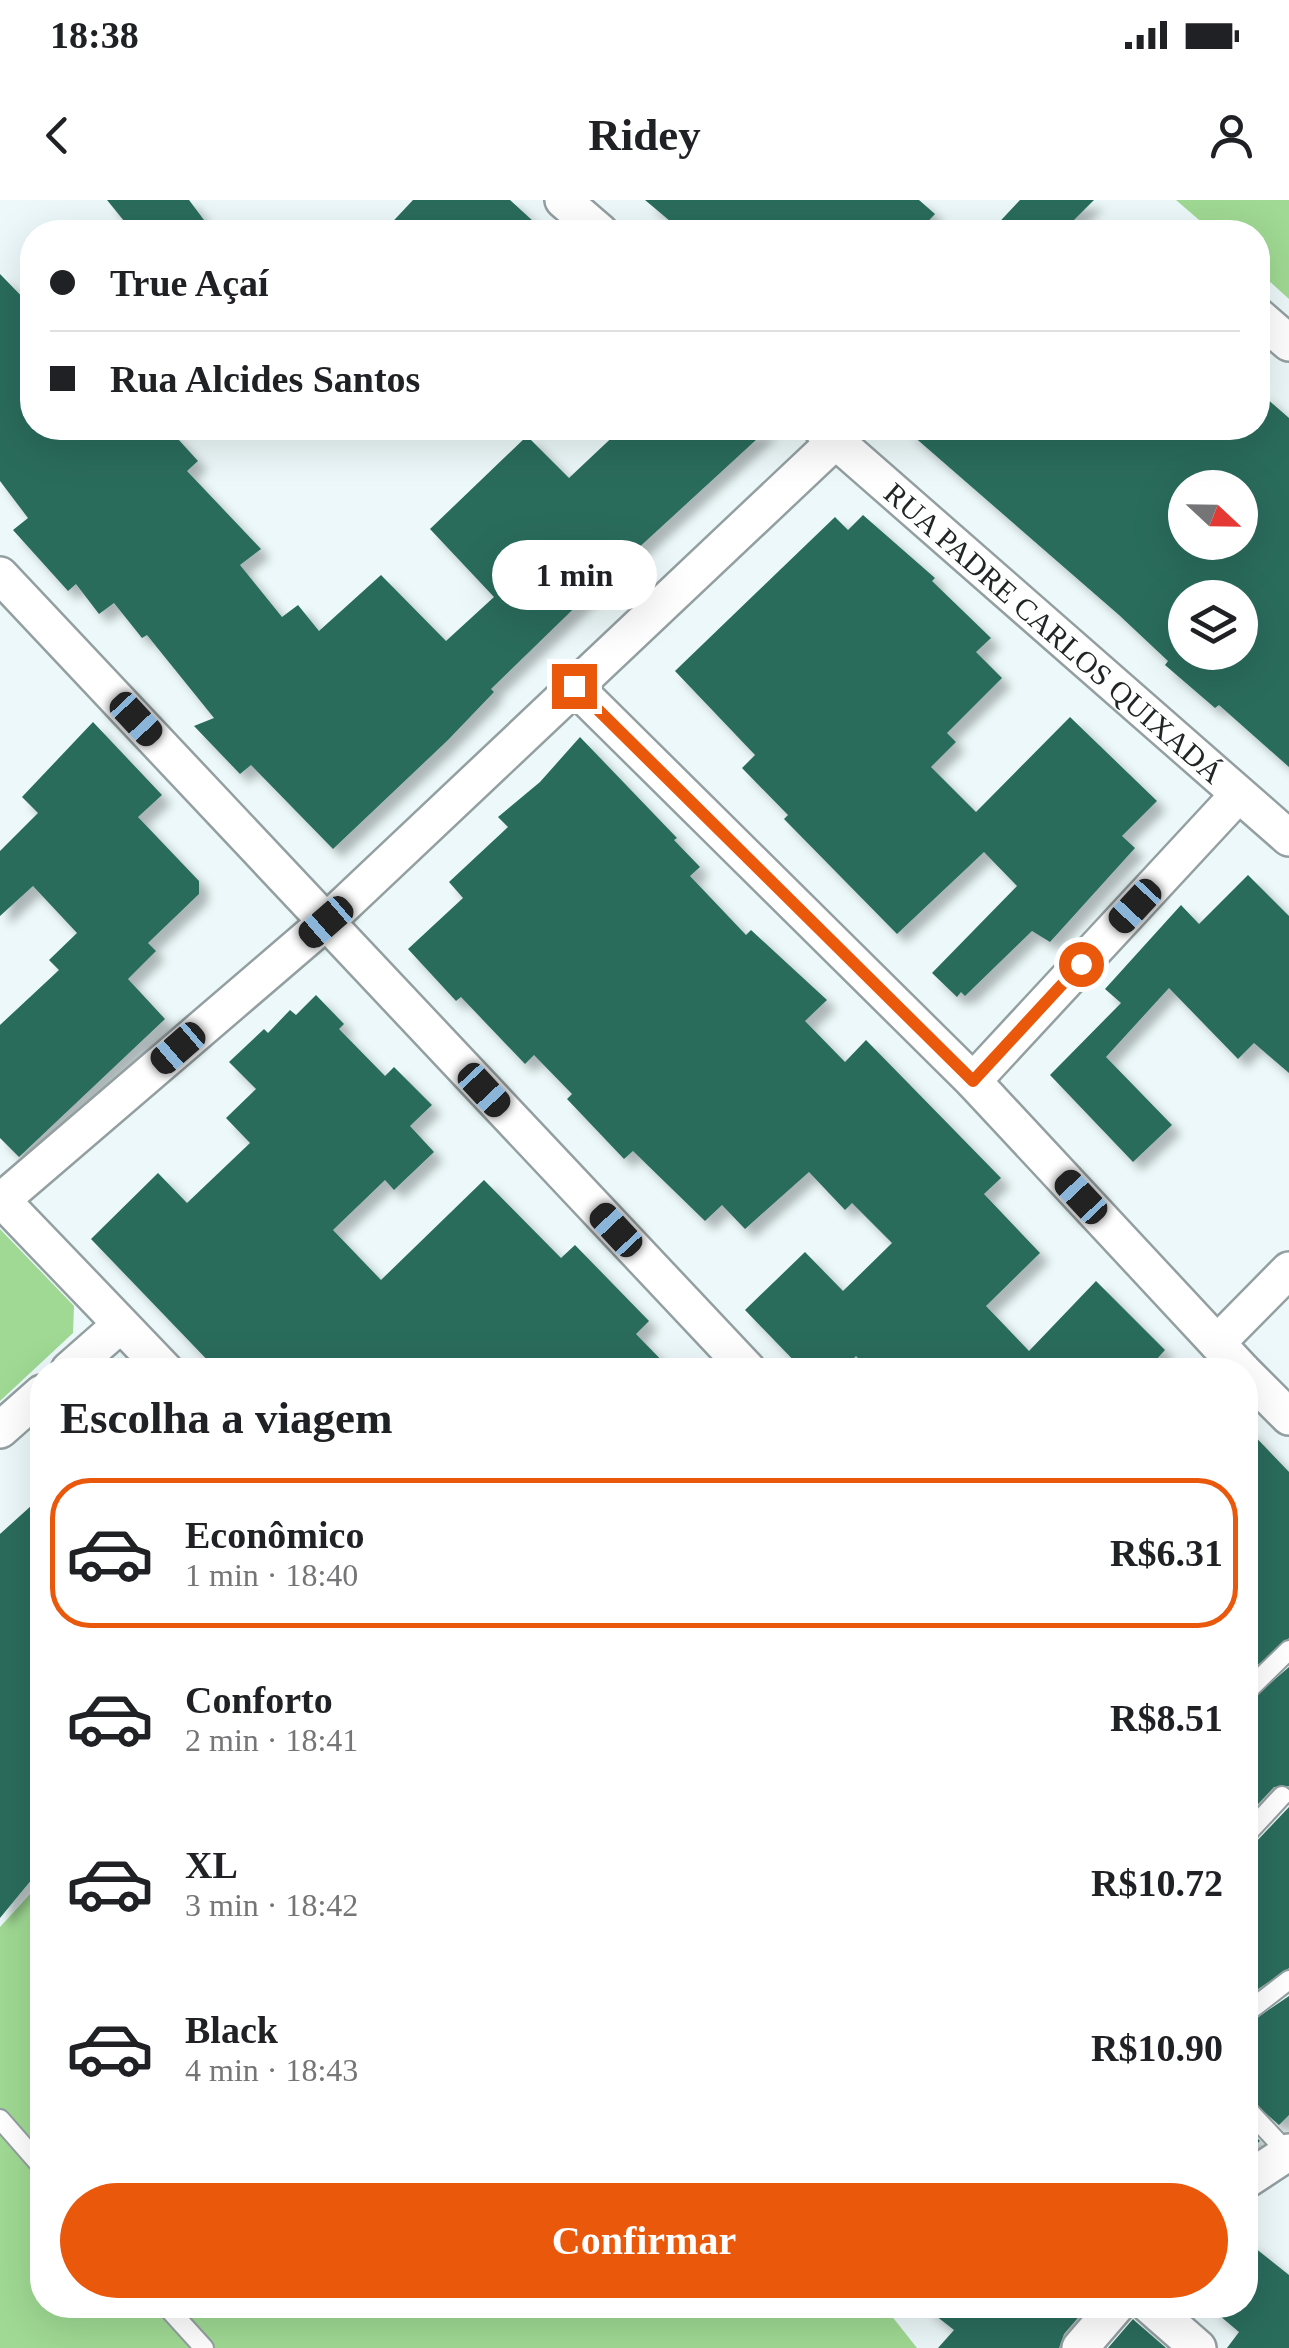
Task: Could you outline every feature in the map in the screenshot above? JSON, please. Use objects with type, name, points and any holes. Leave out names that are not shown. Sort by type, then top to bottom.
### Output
[{"type":"street","points":[[563,200],[586,220]]},
{"type":"street","points":[[1270,327],[1289,343]]},
{"type":"street","points":[[153,1358],[1,1199],[326,922],[827,440]]},
{"type":"street","name":"RUA PADRE CARLOS QUIXADÁ","points":[[844,440],[1289,838]]},
{"type":"street","points":[[0,574],[737,1358]]},
{"type":"street","points":[[574,686],[973,1081],[1224,1358]]},
{"type":"street","points":[[973,1081],[1238,795]]},
{"type":"street","points":[[1231,1358],[1289,1270]]},
{"type":"street","points":[[83,1358],[120,1326]]},
{"type":"street","points":[[1258,1390],[1289,1418]]},
{"type":"street","points":[[0,1430],[30,1404]]},
{"type":"street","points":[[1258,2172],[1288,2152]]},
{"type":"street","points":[[1080,2348],[1105,2318]]},
{"type":"street","points":[[1164,2318],[1198,2348]]},
{"type":"lane","points":[[1258,1680],[1289,1650]]},
{"type":"lane","points":[[1258,1822],[1282,1796]]},
{"type":"lane","points":[[1258,2004],[1289,1980]]},
{"type":"lane","points":[[0,2119],[30,2153]]},
{"type":"lane","points":[[1258,2121],[1288,2152]]},
{"type":"lane","points":[[177,2318],[204,2348]]},
{"type":"green space","points":[[1176,200],[1289,200],[1289,299],[1270,282],[1270,220],[1199,220]]},
{"type":"green space","points":[[0,1229],[74,1306],[73,1333],[46,1358],[30,1358],[30,1373],[0,1401]]},
{"type":"green space","points":[[30,1894],[30,2318],[893,2318],[917,2348],[0,2348],[0,1927]]},
{"type":"building","points":[[107,200],[189,200],[204,220],[123,220]]},
{"type":"building","points":[[413,200],[510,200],[532,220],[394,220]]},
{"type":"building","points":[[645,200],[919,200],[935,214],[929,220],[669,220]]},
{"type":"building","points":[[1020,200],[1094,200],[1074,220],[1001,220]]},
{"type":"building","points":[[0,274],[20,295],[20,440],[179,440],[198,461],[187,471],[261,549],[240,565],[282,617],[298,605],[319,631],[381,575],[446,641],[494,597],[430,529],[523,440],[531,440],[569,478],[609,440],[756,440],[597,586],[491,689],[494,692],[448,740],[333,849],[251,765],[240,774],[194,726],[214,718],[147,635],[142,638],[114,603],[99,614],[76,584],[68,591],[13,530],[28,518],[0,481]]},
{"type":"building","points":[[1270,401],[1289,418],[1289,767],[1219,705],[1215,708],[1171,670],[1258,670],[1258,580],[1168,580],[1168,661],[918,440],[1270,440]]},
{"type":"building","points":[[863,515],[935,578],[932,581],[991,638],[976,652],[1002,678],[947,733],[956,742],[931,767],[976,812],[1070,717],[1157,801],[1122,836],[1135,848],[1050,942],[1032,931],[965,996],[961,992],[957,997],[932,973],[1017,886],[984,852],[897,934],[784,819],[788,815],[742,768],[755,755],[675,671],[835,517],[848,530]]},
{"type":"building","points":[[93,722],[162,795],[138,817],[199,881],[199,894],[148,943],[156,951],[128,979],[165,1019],[19,1157],[0,1138],[0,1025],[59,970],[49,960],[77,933],[33,886],[0,916],[0,851],[38,813],[22,797]]},
{"type":"building","points":[[580,737],[700,867],[690,876],[746,935],[751,930],[827,1000],[805,1021],[845,1062],[866,1040],[1001,1178],[984,1194],[1040,1253],[986,1306],[1029,1351],[1096,1281],[1165,1350],[1158,1358],[791,1358],[745,1310],[805,1252],[843,1291],[892,1243],[852,1203],[845,1210],[809,1172],[745,1229],[722,1205],[705,1221],[633,1151],[624,1159],[567,1099],[572,1094],[534,1055],[525,1064],[461,997],[456,1001],[408,949],[463,898],[449,882],[508,827],[498,817],[540,782]]},
{"type":"building","points":[[1248,875],[1289,916],[1289,1073],[1254,1043],[1238,1059],[1169,988],[1106,1057],[1172,1125],[1133,1162],[1050,1075],[1121,1003],[1105,989],[1181,905],[1199,924]]},
{"type":"building","points":[[316,995],[344,1024],[339,1029],[385,1076],[394,1067],[432,1105],[410,1126],[434,1152],[394,1190],[385,1180],[333,1230],[381,1280],[484,1180],[561,1258],[575,1245],[649,1321],[636,1334],[659,1358],[205,1358],[91,1239],[158,1173],[187,1203],[250,1143],[226,1118],[256,1089],[229,1062],[264,1029],[268,1033],[290,1010],[296,1015]]},
{"type":"building","points":[[1258,1440],[1289,1472],[1289,1638],[1258,1665]]},
{"type":"building","points":[[30,1507],[30,1882],[0,1918],[0,1534]]},
{"type":"building","points":[[1289,1667],[1289,1786],[1274,1787],[1258,1804],[1258,1694]]},
{"type":"building","points":[[1289,1807],[1289,1968],[1258,1989],[1258,1840]]},
{"type":"building","points":[[1289,1996],[1289,2115],[1279,2125],[1258,2106],[1258,2017]]},
{"type":"building","points":[[1258,2250],[1289,2275],[1289,2348],[1227,2348],[1239,2332],[1222,2318],[1258,2318]]},
{"type":"building","points":[[939,2318],[1078,2318],[1064,2334],[1059,2348],[938,2348],[954,2330]]},
{"type":"building","points":[[1135,2321],[1166,2348],[1108,2348]]},
{"type":"route","points":[[574,686],[973,1081],[1081,964]]}]
